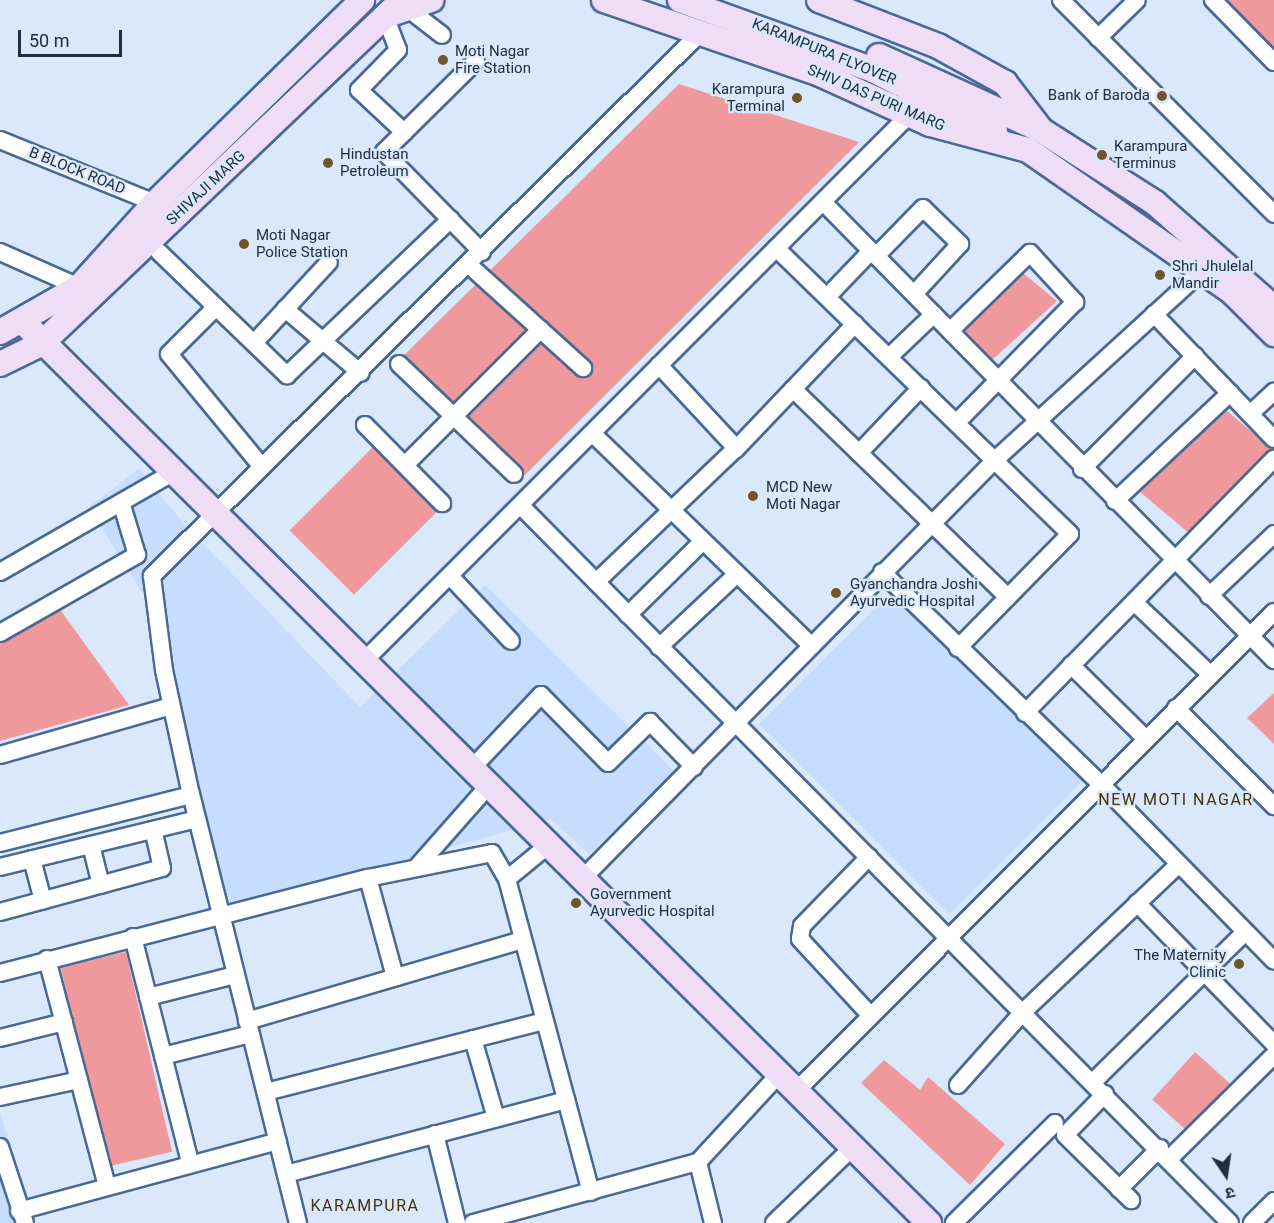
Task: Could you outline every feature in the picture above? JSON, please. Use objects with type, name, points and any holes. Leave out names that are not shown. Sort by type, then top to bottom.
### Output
[{"type":"main road","points":[[337,25],[347,0]]},
{"type":"main road","name":"SHIVAJI MARG","points":[[0,332],[23,322],[79,287],[155,203],[362,0]]},
{"type":"main road","points":[[398,8],[431,0]]},
{"type":"main road","name":"SHIV DAS PURI MARG","points":[[603,0],[674,6],[702,31],[820,74],[909,115],[1028,150],[1203,270],[1274,334]]},
{"type":"main road","points":[[819,0],[938,46],[1005,83],[1041,130],[1155,203],[1274,308]]},
{"type":"main road","name":"KARAMPURA FLYOVER","points":[[674,6],[739,6],[879,56],[1041,130]]},
{"type":"main road","name":"KARAMPURA FLYOVER","points":[[739,6],[873,70],[1028,150]]},
{"type":"main road","name":"SHIVAJI MARG","points":[[0,364],[41,344],[398,8]]},
{"type":"main road","points":[[23,322],[41,344],[213,514],[586,875],[929,1223]]},
{"type":"street","points":[[1098,38],[1137,0]]},
{"type":"street","points":[[1213,0],[1274,62]]},
{"type":"street","points":[[1066,2],[1098,38],[1274,214]]},
{"type":"street","points":[[398,8],[442,35]]},
{"type":"street","points":[[398,8],[398,50],[359,90],[404,132]]},
{"type":"street","points":[[298,1223],[219,916],[171,706],[150,584],[156,567],[361,373],[702,31]]},
{"type":"street","points":[[476,60],[384,152],[482,252]]},
{"type":"street","points":[[364,661],[909,115]]},
{"type":"street","name":"B BLOCK ROAD","points":[[0,140],[155,203]]},
{"type":"street","points":[[823,202],[1039,421],[1082,469],[1274,660]]},
{"type":"street","points":[[827,297],[923,208],[960,244],[914,294]]},
{"type":"street","points":[[159,252],[287,375],[451,219]]},
{"type":"street","points":[[776,248],[1070,534],[958,648]]},
{"type":"street","points":[[0,252],[79,287]]},
{"type":"street","points":[[950,331],[1030,253],[1075,302],[957,422]]},
{"type":"street","points":[[254,343],[330,262]]},
{"type":"street","points":[[469,265],[583,368]]},
{"type":"street","points":[[586,875],[882,572],[995,460],[1203,270]]},
{"type":"street","points":[[216,307],[169,354],[262,467]]},
{"type":"street","points":[[285,309],[361,373]]},
{"type":"street","points":[[889,357],[933,314]]},
{"type":"street","points":[[1154,314],[1274,439]]},
{"type":"street","points":[[596,582],[735,450],[855,324]]},
{"type":"street","points":[[405,465],[542,329]]},
{"type":"street","points":[[1082,469],[1195,356]]},
{"type":"street","points":[[399,364],[514,474]]},
{"type":"street","points":[[659,365],[733,438],[735,450]]},
{"type":"street","points":[[859,453],[921,388]]},
{"type":"street","points":[[793,389],[1008,597]]},
{"type":"street","points":[[1250,414],[1274,392]]},
{"type":"street","points":[[1115,501],[1230,393]]},
{"type":"street","points":[[365,425],[442,503]]},
{"type":"street","points":[[592,433],[812,646]]},
{"type":"street","points":[[1025,712],[1274,459]]},
{"type":"street","points":[[0,572],[172,473]]},
{"type":"street","points":[[0,633],[137,555],[121,502]]},
{"type":"street","points":[[521,506],[1165,1153],[1230,1223]]},
{"type":"street","points":[[1209,596],[1274,534]]},
{"type":"street","points":[[628,615],[703,541]]},
{"type":"street","points":[[882,572],[1099,782],[1274,961]]},
{"type":"street","points":[[659,646],[737,574]]},
{"type":"street","points":[[450,576],[511,640]]},
{"type":"street","points":[[1134,602],[1210,674]]},
{"type":"street","points":[[797,1090],[949,938],[1099,782],[1274,612]]},
{"type":"street","points":[[1071,665],[1144,738]]},
{"type":"street","points":[[473,767],[541,695],[608,763],[650,722],[694,767]]},
{"type":"street","points":[[0,755],[171,706]]},
{"type":"street","points":[[1176,708],[1274,806]]},
{"type":"street","points":[[416,868],[490,784]]},
{"type":"street","points":[[0,843],[191,795]]},
{"type":"street","points":[[0,867],[197,819]]},
{"type":"street","points":[[0,912],[162,868],[153,830]]},
{"type":"street","points":[[507,879],[551,843]]},
{"type":"street","points":[[91,845],[101,885]]},
{"type":"street","points":[[0,973],[47,959],[368,878],[492,853],[500,858],[507,879],[591,1192]]},
{"type":"street","points":[[868,857],[802,926],[800,939],[871,1016]]},
{"type":"street","points":[[32,859],[43,901]]},
{"type":"street","points":[[958,1085],[1023,1012],[1179,864]]},
{"type":"street","points":[[368,878],[395,977]]},
{"type":"street","points":[[1137,903],[1202,974],[1274,1044]]},
{"type":"street","points":[[1093,1082],[1245,932]]},
{"type":"street","points":[[133,937],[190,1163]]},
{"type":"street","points":[[163,1056],[395,977],[522,940]]},
{"type":"street","points":[[47,959],[107,1186]]},
{"type":"street","points":[[148,997],[235,975]]},
{"type":"street","points":[[266,1092],[544,1021]]},
{"type":"street","points":[[0,1038],[64,1022]]},
{"type":"street","points":[[473,1039],[496,1118]]},
{"type":"street","points":[[1105,1094],[1065,1135],[1125,1194],[1165,1153],[1274,1055]]},
{"type":"street","points":[[473,1223],[513,1218],[591,1192],[698,1162],[780,1073]]},
{"type":"street","points":[[0,1097],[79,1080]]},
{"type":"street","points":[[286,1174],[566,1100]]},
{"type":"street","points":[[954,1223],[1055,1123]]},
{"type":"street","points":[[435,1134],[457,1223]]},
{"type":"street","points":[[0,1147],[22,1217],[107,1186],[278,1141]]},
{"type":"street","points":[[774,1223],[854,1146]]},
{"type":"street","points":[[698,1162],[713,1223]]},
{"type":"street","points":[[1252,1223],[1274,1201]]},
{"type":"shaded area","points":[[1217,0],[1274,0],[1274,54]]},
{"type":"shaded area","points":[[679,84],[859,142],[517,483],[394,365]]},
{"type":"shaded area","points":[[1011,263],[1057,301],[992,360],[952,321]]},
{"type":"shaded area","points":[[1214,400],[1273,449],[1197,540],[1138,490]]},
{"type":"shaded area","points":[[373,447],[437,511],[354,595],[290,530]]},
{"type":"shaded area","points":[[139,469],[184,524],[360,707],[485,585],[675,772],[589,854],[551,819],[219,913],[151,607],[89,507]]},
{"type":"shaded area","points":[[896,587],[1086,777],[949,914],[759,724]]},
{"type":"shaded area","points":[[59,608],[129,705],[0,741],[0,640]]},
{"type":"shaded area","points":[[1274,693],[1274,744],[1247,718]]},
{"type":"shaded area","points":[[126,952],[172,1152],[107,1167],[61,967]]},
{"type":"shaded area","points":[[1195,1052],[1230,1083],[1187,1131],[1152,1100]]},
{"type":"shaded area","points":[[884,1060],[920,1090],[928,1077],[1005,1144],[970,1185],[861,1083]]},
{"type":"shaded area","points":[[0,1112],[33,1223],[0,1223]]},
{"type":"place","name":"Moti Nagar Fire Station","points":[[443,60]]},
{"type":"place","name":"Bank of Baroda","points":[[1162,96]]},
{"type":"place","name":"Karampura Terminal","points":[[797,98]]},
{"type":"place","name":"Karampura Terminus","points":[[1102,155]]},
{"type":"place","name":"Hindustan Petroleum","points":[[328,163]]},
{"type":"place","name":"Moti Nagar Police Station","points":[[244,244]]},
{"type":"place","name":"Shri Jhulelal Mandir","points":[[1160,275]]},
{"type":"place","name":"MCD New Moti Nagar","points":[[753,496]]},
{"type":"place","name":"Gyanchandra Joshi Ayurvedic Hospital","points":[[836,593]]},
{"type":"place","name":"Government Ayurvedic Hospital","points":[[576,903]]},
{"type":"place","name":"The Maternity Clinic","points":[[1239,964]]},
{"type":"district","name":"NEW MOTI NAGAR","points":[[1176,800]]},
{"type":"district","name":"KARAMPURA","points":[[365,1206]]}]
